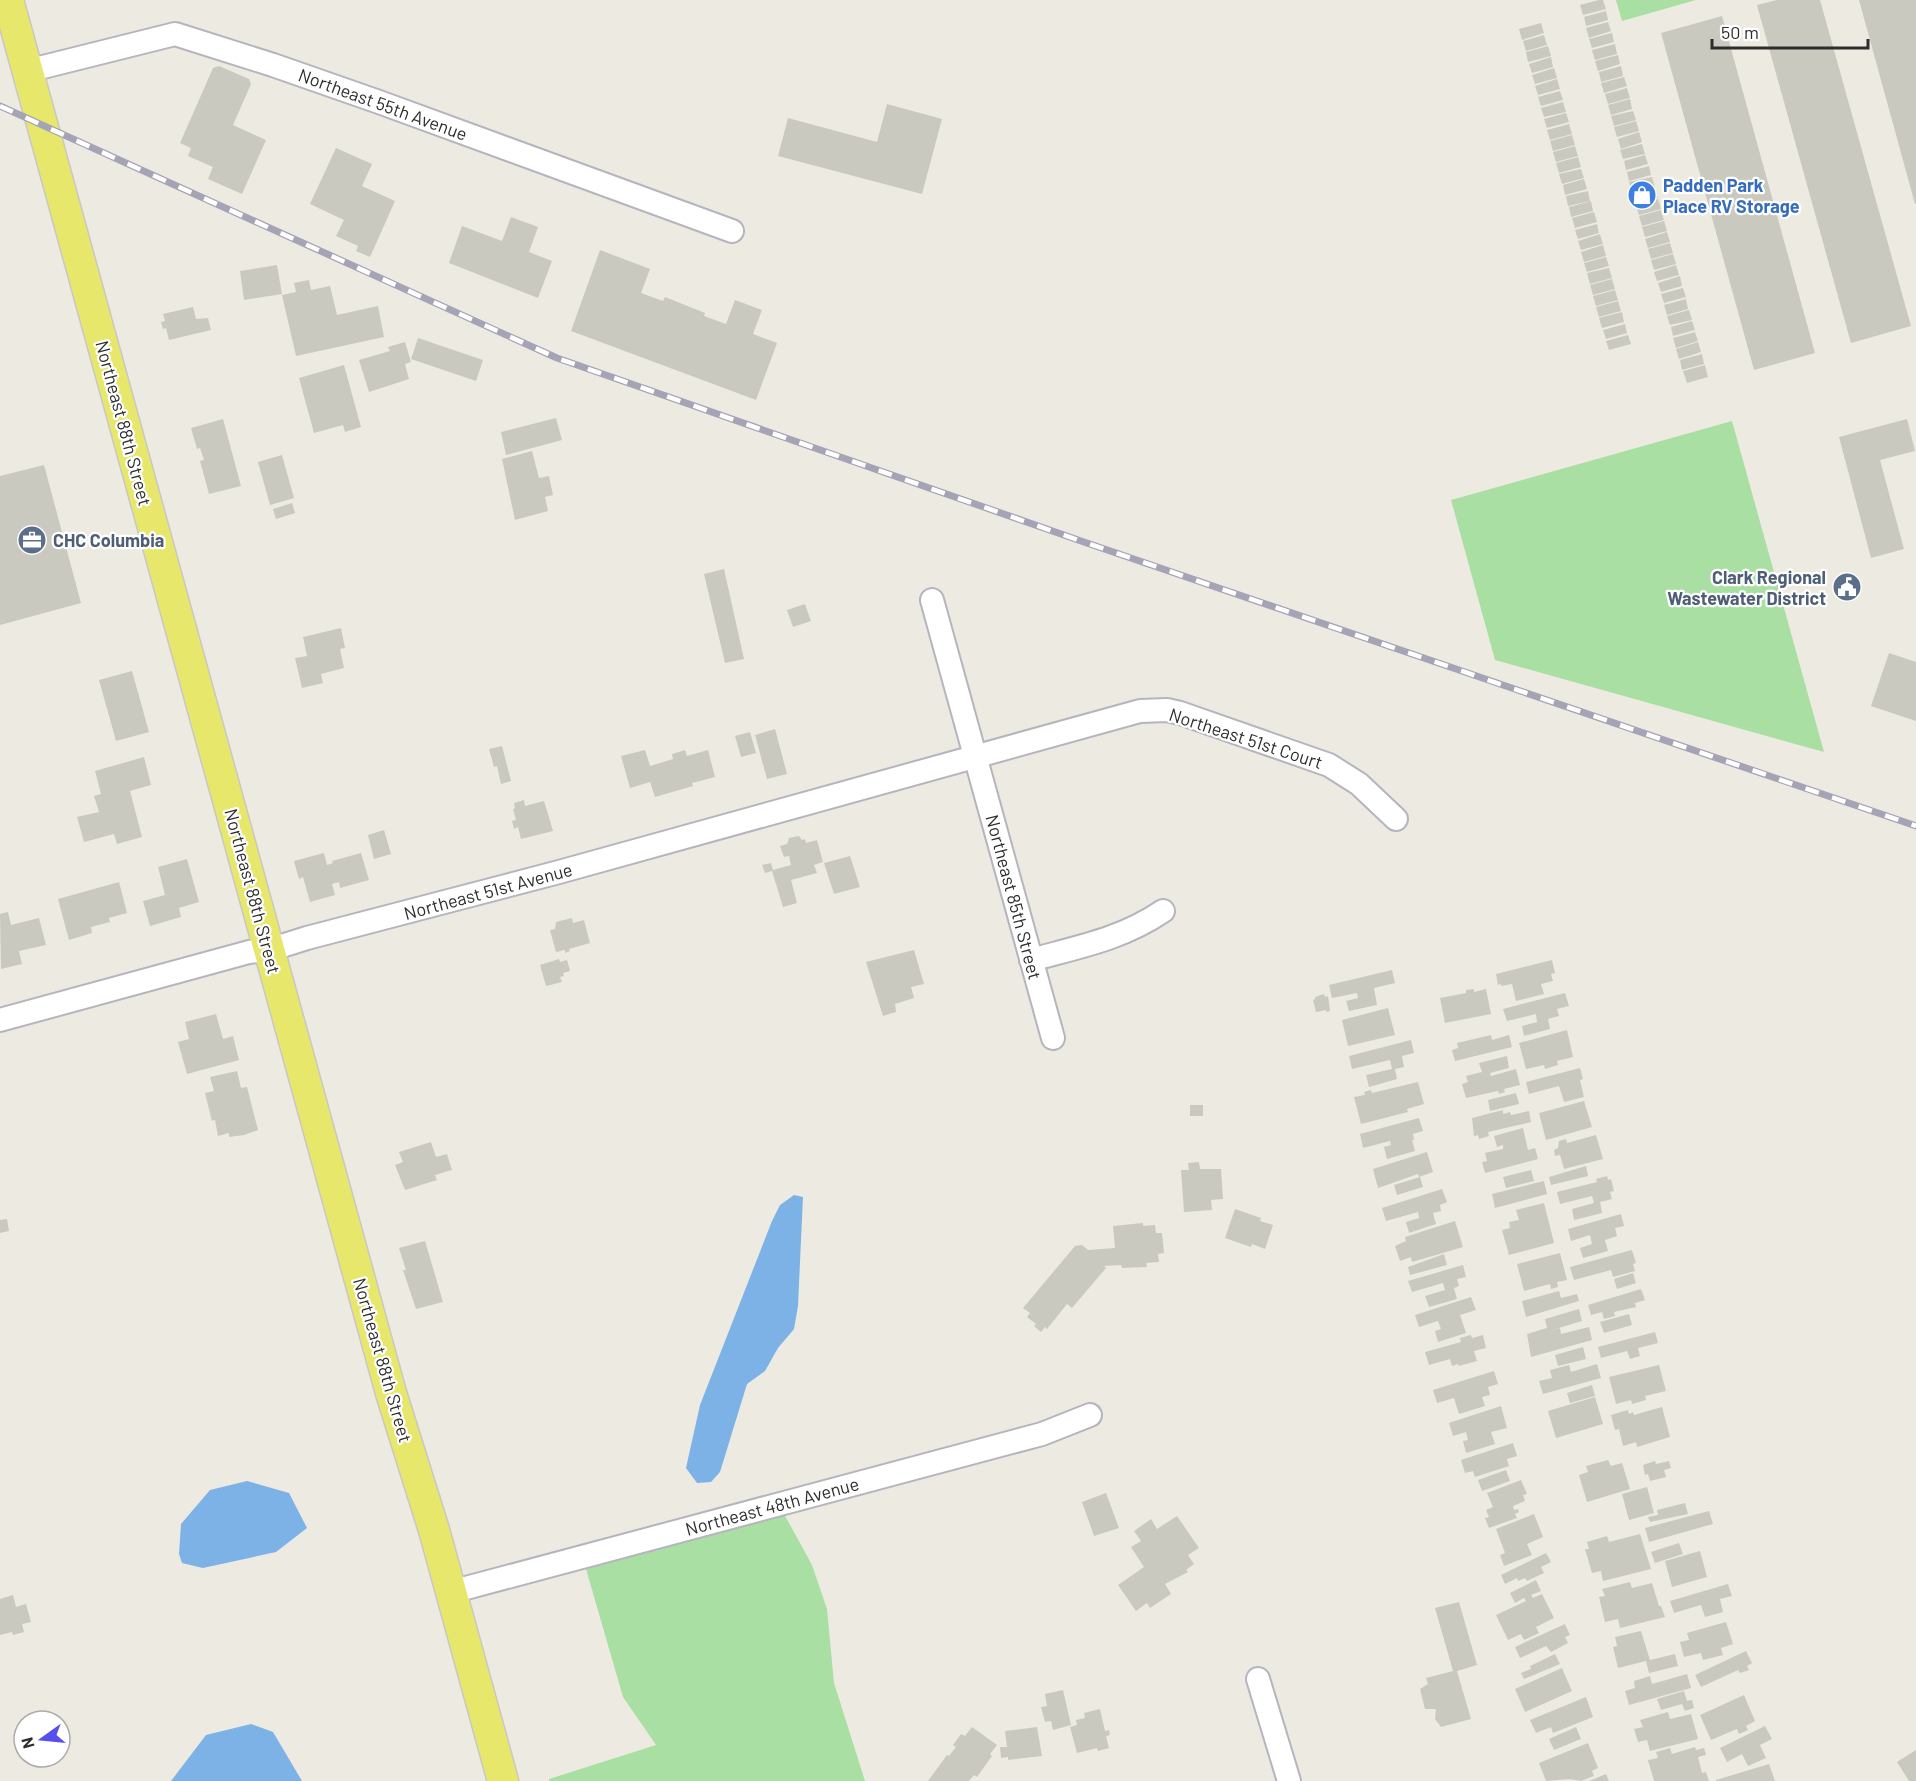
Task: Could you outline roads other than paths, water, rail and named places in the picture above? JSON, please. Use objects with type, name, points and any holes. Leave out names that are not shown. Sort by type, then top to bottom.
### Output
[{"type":"main road","name":"Northeast 88th Street","points":[[8,0],[391,1393],[451,1592],[503,1781]]},
{"type":"street","name":"Northeast 55th Avenue","points":[[27,71],[175,34],[368,98],[732,231]]},
{"type":"street","name":"Northeast 85th Street","points":[[932,600],[1053,1038]]},
{"type":"street","name":"Northeast 51st Court","points":[[975,756],[1140,711],[1167,710],[1329,765],[1359,784],[1396,819]]},
{"type":"street","name":"Northeast 51st Avenue","points":[[0,1020],[249,952],[269,950],[560,872],[975,756]]},
{"type":"street","points":[[1031,960],[1120,935],[1142,925],[1163,911]]},
{"type":"street","name":"Northeast 48th Avenue","points":[[451,1592],[1042,1434],[1090,1415]]},
{"type":"street","points":[[1258,1679],[1289,1781]]},
{"type":"water","points":[[794,1195],[803,1197],[798,1306],[794,1329],[778,1348],[765,1371],[747,1384],[720,1472],[711,1482],[697,1483],[686,1468],[700,1405],[772,1221],[780,1205]]},
{"type":"water","points":[[247,1481],[289,1493],[307,1528],[276,1552],[203,1568],[182,1563],[179,1554],[181,1524],[210,1490]]},
{"type":"water","points":[[251,1724],[273,1732],[302,1781],[171,1781],[206,1735]]},
{"type":"railway","points":[[0,106],[557,358],[1081,541],[1916,826]]},
{"type":"place","name":"Padden Park Place RV Storage","points":[[1642,195]]},
{"type":"place","name":"CHC Columbia","points":[[32,540]]},
{"type":"place","name":"Clark Regional Wastewater District","points":[[1847,587]]}]
